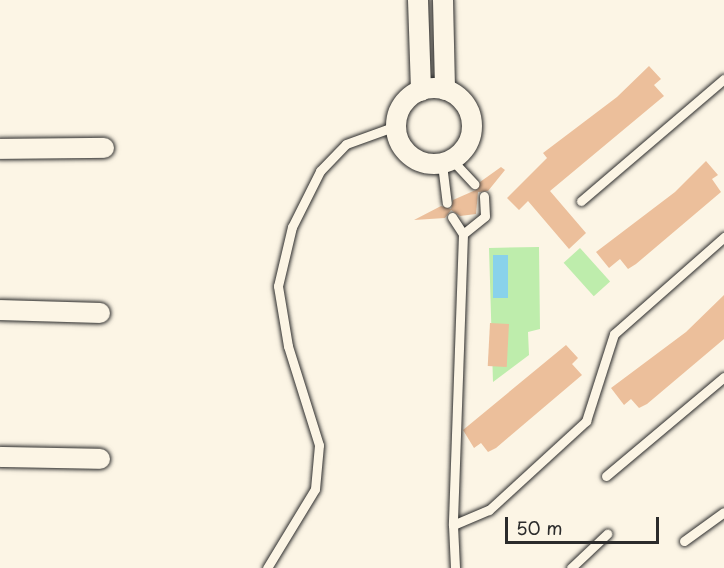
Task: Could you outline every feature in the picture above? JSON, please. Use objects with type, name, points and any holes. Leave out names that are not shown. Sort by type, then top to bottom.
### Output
[{"type":"street","points":[[418,0],[421,91]]},
{"type":"street","points":[[443,0],[445,90]]},
{"type":"street","points":[[445,90],[464,102],[472,122],[468,144],[447,162],[410,156],[396,126],[403,105],[421,91],[445,90]]},
{"type":"street","points":[[0,149],[104,148]]},
{"type":"street","points":[[0,310],[99,313]]},
{"type":"street","points":[[0,457],[100,459]]},
{"type":"lane","points":[[581,201],[724,80]]},
{"type":"lane","points":[[267,568],[315,489],[319,445],[288,346],[278,286],[292,227],[320,171],[346,144],[396,126]]},
{"type":"lane","points":[[447,162],[474,184]]},
{"type":"lane","points":[[447,162],[447,202]]},
{"type":"lane","points":[[463,234],[485,216],[484,196]]},
{"type":"lane","points":[[452,217],[463,234],[453,525],[455,568]]},
{"type":"lane","points":[[453,525],[489,510],[586,421],[614,334],[724,237]]},
{"type":"lane","points":[[606,476],[724,376]]},
{"type":"lane","points":[[684,541],[724,512]]},
{"type":"lane","points":[[571,568],[607,534]]},
{"type":"green space","points":[[539,247],[540,329],[528,332],[529,355],[493,382],[489,248]]},
{"type":"green space","points":[[580,248],[610,281],[594,296],[564,263]]},
{"type":"water","points":[[493,255],[508,255],[508,298],[493,298]]},
{"type":"building","points":[[649,66],[661,79],[654,85],[664,96],[550,191],[586,233],[569,249],[528,201],[519,210],[507,198],[547,158],[543,153],[617,97]]},
{"type":"building","points":[[706,161],[718,175],[712,179],[721,192],[636,264],[628,269],[620,259],[609,268],[596,252],[675,192]]},
{"type":"building","points":[[501,167],[505,170],[488,191],[478,192],[476,214],[460,216],[451,210],[445,218],[414,220],[441,206],[451,209],[453,200],[478,189],[480,182]]},
{"type":"building","points":[[724,295],[724,339],[647,404],[639,408],[631,399],[624,405],[611,388],[686,332]]},
{"type":"building","points":[[490,323],[509,324],[507,367],[488,366]]},
{"type":"building","points":[[566,345],[578,358],[572,364],[582,375],[496,448],[488,452],[481,443],[474,448],[463,430]]}]
